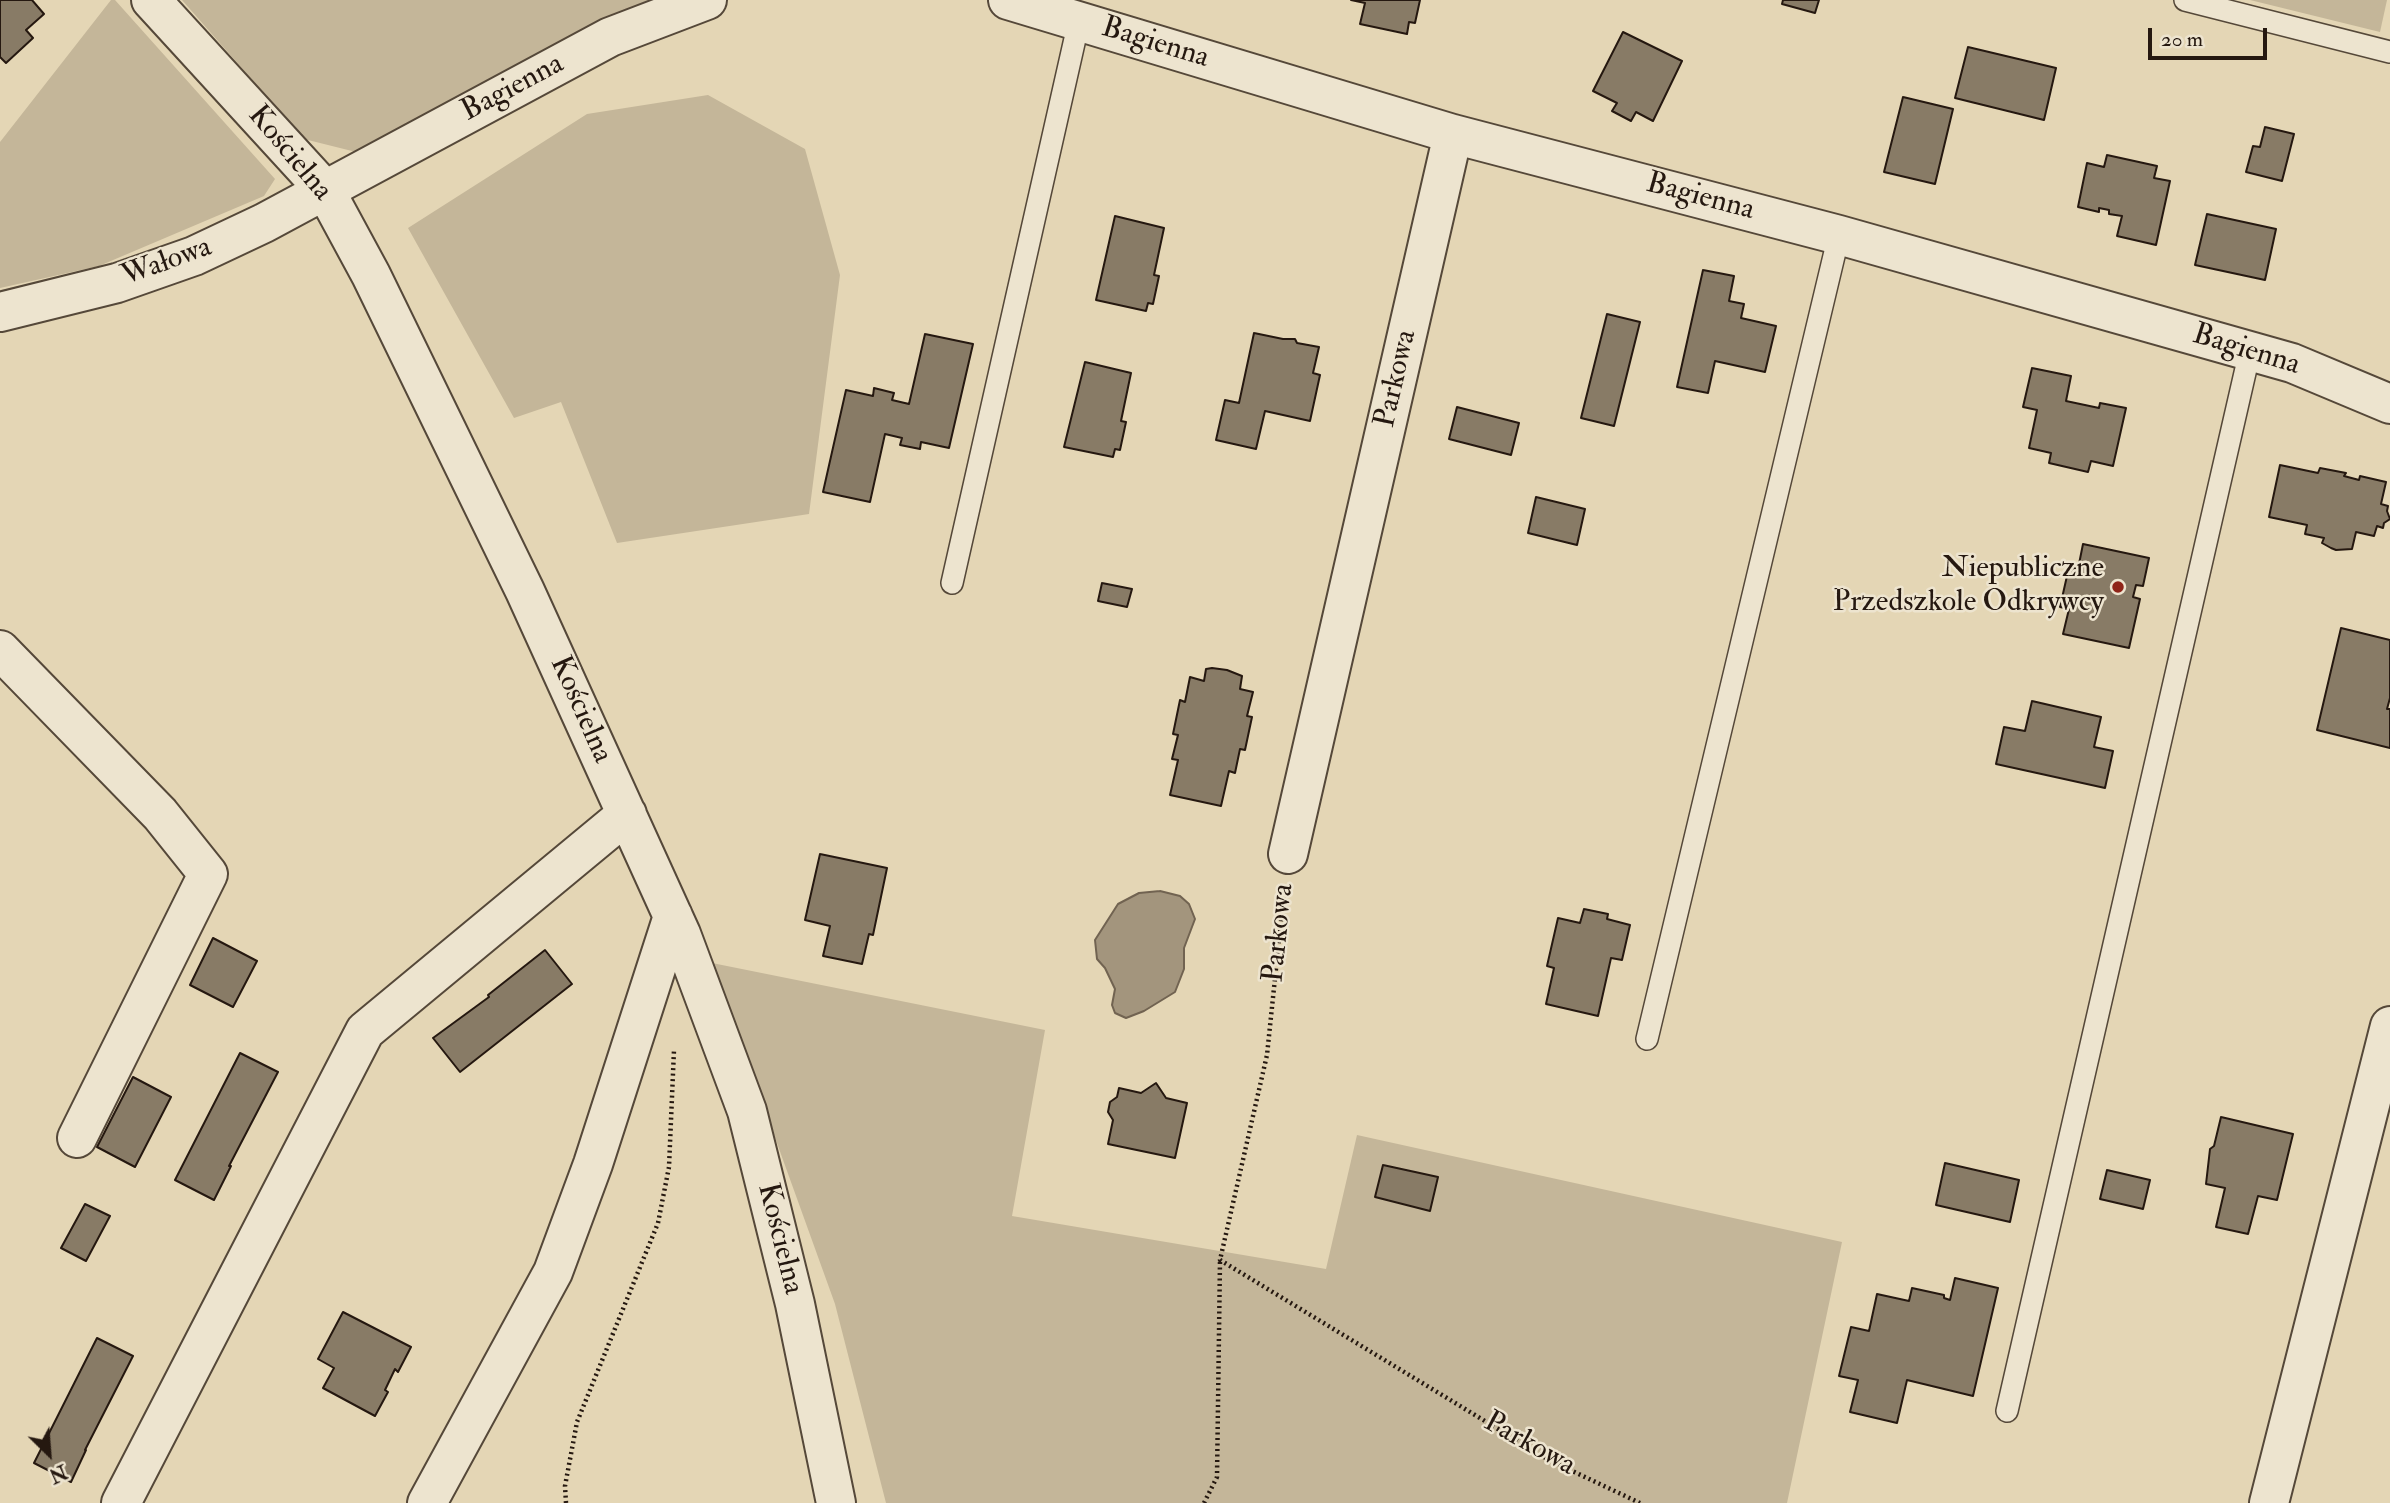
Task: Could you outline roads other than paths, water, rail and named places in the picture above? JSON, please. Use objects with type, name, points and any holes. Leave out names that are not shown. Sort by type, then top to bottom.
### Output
[{"type":"street","name":"Kościelna","points":[[151,0],[325,190],[371,275],[526,591],[673,916],[747,1111],[795,1304],[836,1503]]},
{"type":"street","name":"Bagienna","points":[[325,190],[610,37],[706,0]]},
{"type":"street","name":"Bagienna","points":[[1008,0],[1452,134],[1839,235],[2292,363],[2390,404]]},
{"type":"street","name":"Parkowa","points":[[1288,854],[1452,134]]},
{"type":"street","name":"Wałowa","points":[[0,312],[117,283],[194,256],[325,190]]},
{"type":"street","points":[[0,650],[160,814],[208,874],[77,1138]]},
{"type":"street","points":[[121,1503],[365,1031],[627,814]]},
{"type":"street","points":[[427,1503],[553,1272],[593,1164],[673,916]]},
{"type":"street","points":[[2269,1503],[2390,1026]]},
{"type":"lane","points":[[2185,0],[2390,52]]},
{"type":"lane","points":[[952,583],[1079,22]]},
{"type":"lane","points":[[1647,1039],[1839,235]]},
{"type":"lane","points":[[2007,1411],[2250,351]]},
{"type":"place","name":"Niepubliczne Przedszkole Odkrywcy","points":[[2118,587]]}]
